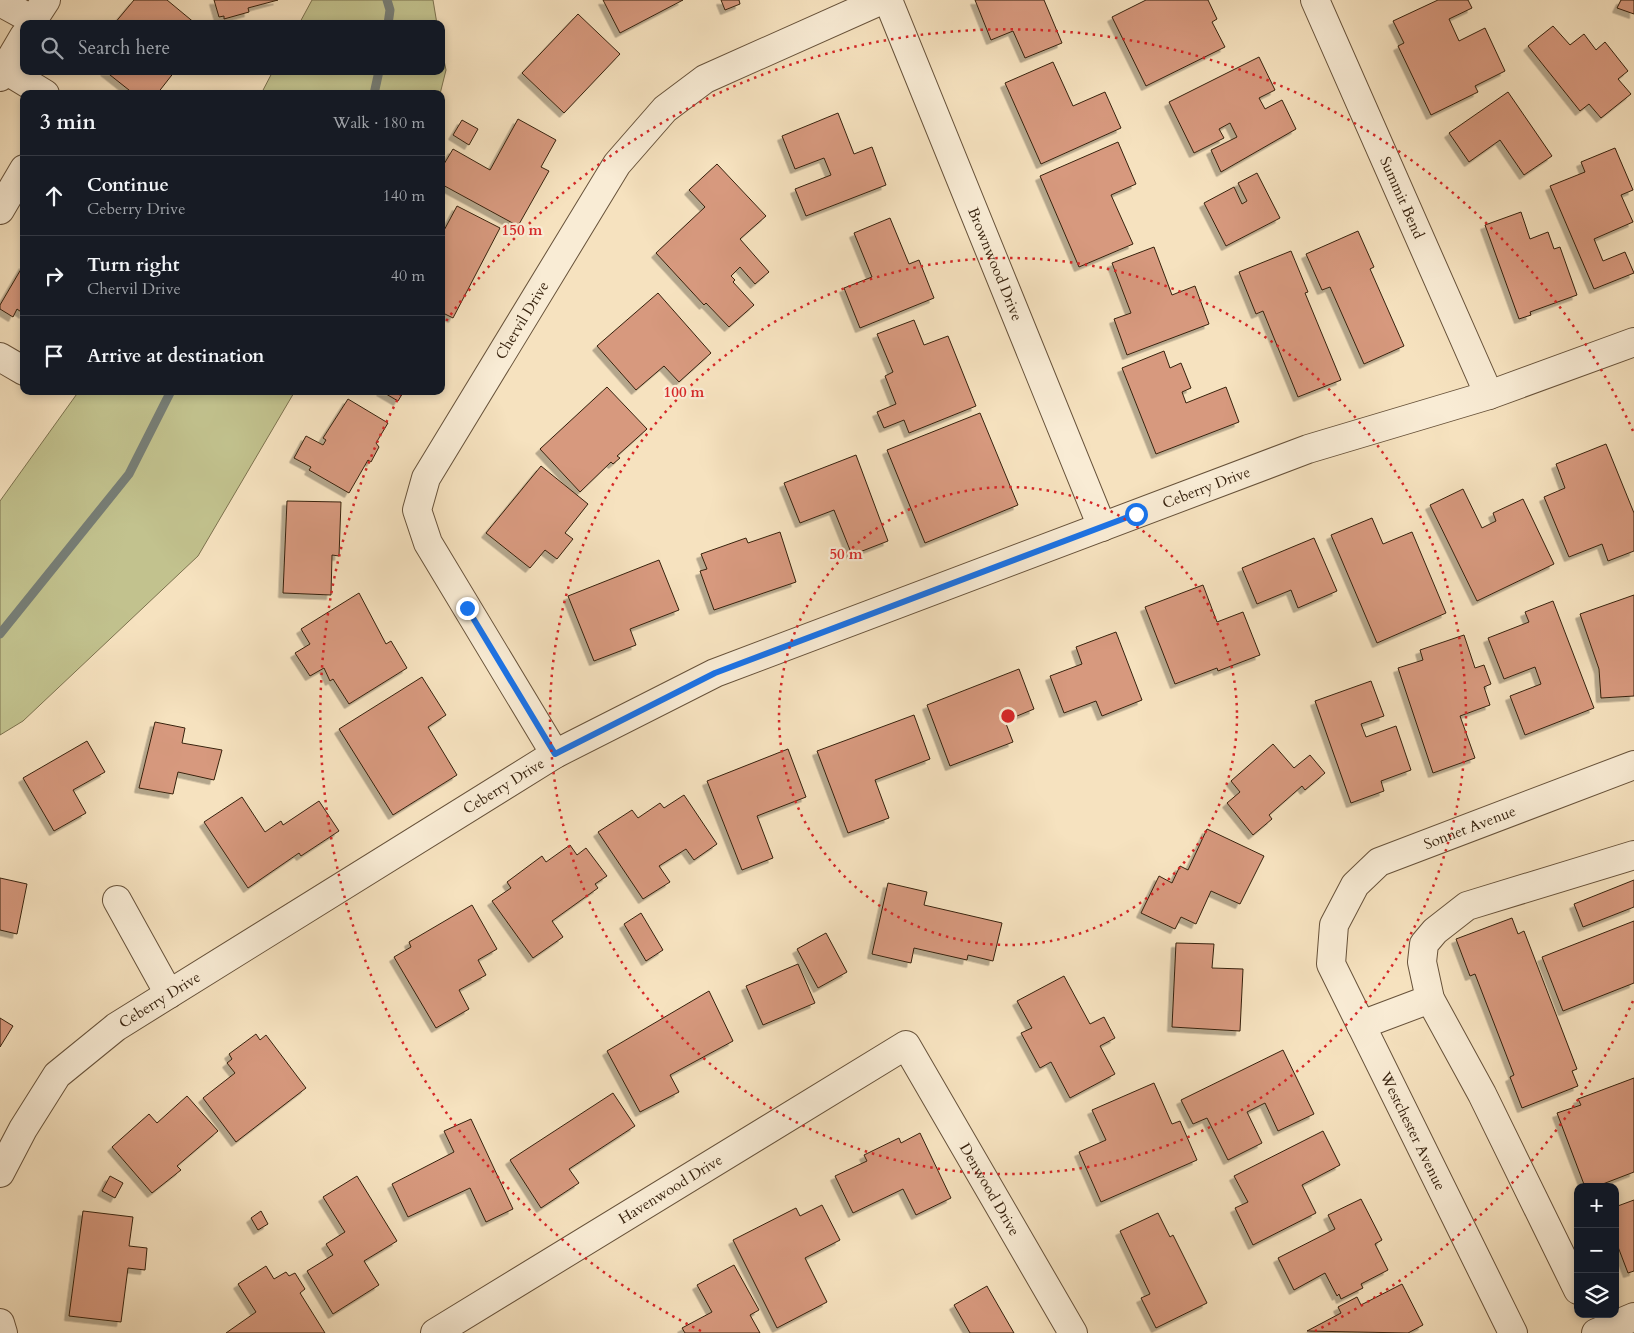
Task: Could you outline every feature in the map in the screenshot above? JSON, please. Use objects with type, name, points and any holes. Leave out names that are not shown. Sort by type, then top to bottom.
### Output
[{"type":"street","name":"Chervil Drive","points":[[555,754],[428,543],[417,510],[426,478],[617,164],[665,109],[705,80],[882,0]]},
{"type":"street","name":"Brownwood Drive","points":[[888,0],[1102,527]]},
{"type":"street","name":"Summit Bend","points":[[1315,0],[1489,395]]},
{"type":"street","points":[[0,2],[33,20]]},
{"type":"street","points":[[20,42],[2,73],[37,90]]},
{"type":"street","points":[[0,210],[20,176]]},
{"type":"street","name":"Ceberry Drive","points":[[0,1173],[23,1130],[57,1075],[116,1027],[555,754],[715,673],[1308,449],[1489,395],[1634,342]]},
{"type":"street","points":[[0,357],[20,369]]},
{"type":"street","name":"Sonnet Avenue","points":[[1334,925],[1355,885],[1379,862],[1634,764]]},
{"type":"street","points":[[1574,1282],[1482,1094],[1430,999],[1422,962],[1424,944],[1435,931],[1467,906],[1634,855]]},
{"type":"street","points":[[116,900],[169,994]]},
{"type":"street","name":"Westchester Avenue","points":[[1334,925],[1331,964],[1513,1333]]},
{"type":"street","points":[[1361,1025],[1430,999]]},
{"type":"street","name":"Havenwood Drive","points":[[435,1333],[906,1045]]},
{"type":"street","name":"Denwood Drive","points":[[906,1045],[1074,1333]]},
{"type":"street","points":[[1596,1328],[1634,1317]]},
{"type":"street","points":[[0,1323],[3,1333]]},
{"type":"green space","points":[[312,0],[433,0],[436,20],[301,20]]},
{"type":"green space","points":[[271,75],[445,75],[441,90],[263,90]]},
{"type":"green space","points":[[76,395],[293,395],[198,556],[23,721],[0,735],[0,501]]},
{"type":"building","points":[[134,0],[167,0],[191,20],[117,20]]},
{"type":"building","points":[[214,0],[278,0],[248,8],[249,12],[224,19],[224,16],[219,17]]},
{"type":"building","points":[[603,0],[683,0],[620,33]]},
{"type":"building","points":[[721,0],[739,0],[740,4],[725,10]]},
{"type":"building","points":[[975,0],[1044,0],[1062,43],[1025,58],[1013,31],[991,40]]},
{"type":"building","points":[[1146,0],[1208,0],[1217,19],[1212,22],[1225,47],[1146,86],[1112,17]]},
{"type":"building","points":[[1438,0],[1468,0],[1472,8],[1449,19],[1459,41],[1485,28],[1505,71],[1475,86],[1478,92],[1431,115],[1398,46],[1404,43],[1393,21]]},
{"type":"building","points":[[1621,0],[1634,0],[1634,14],[1617,8]]},
{"type":"building","points":[[578,14],[620,54],[564,113],[522,73]]},
{"type":"building","points":[[1553,26],[1570,45],[1584,34],[1596,50],[1605,42],[1628,71],[1618,79],[1631,94],[1601,118],[1589,104],[1580,111],[1528,46]]},
{"type":"building","points":[[1259,57],[1275,90],[1259,98],[1265,109],[1282,100],[1296,129],[1221,172],[1211,150],[1237,137],[1230,123],[1219,129],[1224,138],[1194,153],[1169,102]]},
{"type":"building","points":[[1053,62],[1073,106],[1105,92],[1121,128],[1041,164],[1005,83]]},
{"type":"building","points":[[110,75],[172,75],[160,90],[129,90]]},
{"type":"building","points":[[1508,92],[1552,156],[1524,175],[1500,140],[1469,162],[1449,133]]},
{"type":"building","points":[[838,113],[854,154],[872,147],[886,185],[806,216],[795,189],[831,175],[824,158],[795,169],[782,136]]},
{"type":"building","points":[[518,119],[556,140],[541,167],[549,171],[518,226],[445,186],[445,162],[453,149],[490,170]]},
{"type":"building","points":[[462,120],[478,129],[469,145],[453,135]]},
{"type":"building","points":[[1118,142],[1136,184],[1111,195],[1133,244],[1079,267],[1040,176]]},
{"type":"building","points":[[1615,148],[1633,190],[1621,195],[1633,222],[1594,239],[1603,261],[1625,252],[1634,273],[1594,289],[1550,186],[1585,172],[1581,162]]},
{"type":"building","points":[[717,164],[766,216],[740,239],[769,272],[755,284],[740,267],[731,276],[735,280],[733,282],[754,305],[729,327],[706,303],[704,305],[656,253],[705,207],[689,190]]},
{"type":"building","points":[[1257,173],[1280,218],[1226,246],[1204,203],[1234,187],[1242,204],[1247,201],[1238,183]]},
{"type":"building","points":[[457,206],[500,228],[453,318],[445,314],[445,228]]},
{"type":"building","points":[[1521,212],[1530,239],[1548,232],[1554,249],[1560,247],[1577,295],[1530,312],[1531,315],[1519,319],[1485,225]]},
{"type":"building","points":[[890,218],[909,264],[919,260],[934,298],[860,328],[844,288],[872,277],[854,233]]},
{"type":"building","points":[[1358,231],[1374,267],[1370,269],[1404,346],[1364,364],[1330,287],[1322,290],[1306,254]]},
{"type":"building","points":[[1154,247],[1172,295],[1195,286],[1209,324],[1127,355],[1114,319],[1131,313],[1112,263]]},
{"type":"building","points":[[1291,251],[1308,292],[1305,293],[1341,380],[1298,397],[1263,311],[1256,314],[1239,272]]},
{"type":"building","points":[[20,271],[20,311],[17,309],[13,317],[0,309],[0,305]]},
{"type":"building","points":[[658,293],[711,353],[679,382],[664,366],[636,390],[597,346]]},
{"type":"building","points":[[914,320],[924,345],[948,336],[976,406],[909,433],[904,420],[884,428],[877,412],[896,404],[885,376],[893,372],[877,334]]},
{"type":"building","points":[[1164,351],[1170,368],[1181,363],[1191,388],[1182,392],[1186,403],[1226,387],[1239,422],[1156,454],[1122,368]]},
{"type":"building","points":[[607,387],[647,429],[617,456],[620,458],[613,464],[611,462],[580,492],[540,449]]},
{"type":"building","points":[[388,395],[402,395],[398,401]]},
{"type":"building","points":[[348,399],[388,423],[376,443],[379,447],[371,462],[368,460],[349,493],[309,470],[311,467],[294,458],[306,436],[323,445],[326,440],[323,438]]},
{"type":"building","points":[[980,413],[1018,505],[925,543],[887,450]]},
{"type":"building","points":[[1606,444],[1634,513],[1634,551],[1608,561],[1602,544],[1569,557],[1544,497],[1565,488],[1556,464]]},
{"type":"building","points":[[856,455],[888,541],[852,555],[834,510],[800,523],[784,483]]},
{"type":"building","points":[[541,466],[588,504],[565,533],[573,539],[557,559],[545,550],[530,568],[486,533]]},
{"type":"building","points":[[1463,489],[1482,528],[1496,521],[1493,513],[1523,499],[1554,564],[1477,601],[1430,505]]},
{"type":"building","points":[[287,501],[341,502],[339,556],[332,555],[331,595],[283,593]]},
{"type":"building","points":[[1372,518],[1383,544],[1412,532],[1446,613],[1377,643],[1331,535]]},
{"type":"building","points":[[780,532],[796,582],[714,610],[700,571],[707,569],[701,554],[746,538],[748,543]]},
{"type":"building","points":[[1314,538],[1337,591],[1298,608],[1291,590],[1257,604],[1242,568]]},
{"type":"building","points":[[659,560],[679,610],[630,629],[636,645],[594,661],[568,596]]},
{"type":"building","points":[[1203,585],[1217,622],[1243,612],[1260,655],[1218,671],[1217,668],[1175,684],[1145,607]]},
{"type":"building","points":[[359,593],[386,644],[391,641],[407,668],[349,704],[333,679],[330,681],[324,668],[310,676],[295,653],[310,644],[301,629]]},
{"type":"building","points":[[1634,595],[1634,696],[1601,698],[1599,669],[1580,614]]},
{"type":"building","points":[[1553,601],[1594,708],[1525,735],[1510,696],[1541,684],[1535,667],[1504,679],[1488,638],[1529,622],[1525,612]]},
{"type":"building","points":[[1116,632],[1142,700],[1102,716],[1096,701],[1064,713],[1050,676],[1082,664],[1076,647]]},
{"type":"building","points":[[1464,635],[1475,668],[1484,665],[1491,684],[1484,687],[1490,705],[1460,716],[1475,758],[1433,773],[1398,668],[1423,660],[1420,650]]},
{"type":"building","points":[[1019,669],[1034,709],[1005,721],[1013,742],[950,766],[927,705]]},
{"type":"building","points":[[422,677],[446,715],[428,727],[457,775],[393,815],[339,729]]},
{"type":"building","points":[[1371,681],[1384,716],[1361,724],[1366,737],[1396,726],[1411,770],[1381,781],[1384,791],[1351,803],[1315,701]]},
{"type":"building","points":[[914,715],[930,759],[875,780],[889,818],[848,833],[817,751]]},
{"type":"building","points":[[155,722],[185,728],[182,743],[222,750],[214,780],[178,772],[173,794],[139,788]]},
{"type":"building","points":[[87,741],[105,772],[73,790],[86,813],[54,831],[23,778]]},
{"type":"building","points":[[1273,744],[1294,768],[1310,755],[1325,773],[1305,790],[1302,786],[1269,815],[1272,819],[1253,835],[1227,803],[1240,792],[1231,781]]},
{"type":"building","points":[[788,749],[806,797],[757,816],[773,858],[742,870],[707,781]]},
{"type":"building","points":[[684,795],[717,844],[694,860],[686,849],[659,866],[670,882],[643,899],[598,832],[632,810],[638,818],[660,803],[664,808]]},
{"type":"building","points":[[242,797],[265,832],[281,821],[283,825],[319,801],[339,831],[301,856],[299,853],[248,888],[204,822]]},
{"type":"building","points":[[1207,829],[1264,856],[1240,904],[1211,891],[1196,924],[1181,917],[1175,929],[1141,913],[1159,876],[1172,883],[1180,866],[1188,870]]},
{"type":"building","points":[[570,845],[577,855],[586,848],[607,876],[595,884],[598,888],[552,921],[563,937],[533,958],[492,901],[511,888],[507,882],[542,856],[546,862]]},
{"type":"building","points":[[0,878],[27,884],[17,934],[0,930]]},
{"type":"building","points":[[1634,880],[1634,907],[1583,927],[1574,904]]},
{"type":"building","points":[[888,883],[927,892],[924,905],[1002,923],[993,961],[968,955],[967,960],[914,948],[911,963],[872,954]]},
{"type":"building","points":[[472,905],[497,949],[478,960],[486,975],[459,990],[469,1009],[436,1028],[394,957],[411,947],[409,942]]},
{"type":"building","points":[[641,913],[663,950],[646,961],[624,924]]},
{"type":"building","points":[[1512,918],[1518,934],[1524,931],[1577,1069],[1572,1071],[1578,1086],[1522,1108],[1510,1077],[1514,1075],[1475,974],[1470,976],[1456,939]]},
{"type":"building","points":[[1634,921],[1634,983],[1563,1011],[1542,957]]},
{"type":"building","points":[[826,933],[847,972],[818,988],[797,949]]},
{"type":"building","points":[[1176,943],[1214,944],[1212,968],[1243,969],[1240,1031],[1172,1027]]},
{"type":"building","points":[[798,964],[815,1003],[763,1025],[746,986]]},
{"type":"building","points":[[1064,976],[1090,1024],[1104,1017],[1115,1038],[1100,1046],[1115,1074],[1070,1098],[1051,1062],[1040,1068],[1021,1033],[1032,1028],[1017,1001]]},
{"type":"building","points":[[709,991],[733,1041],[670,1075],[679,1092],[640,1112],[607,1051]]},
{"type":"building","points":[[0,1018],[13,1026],[0,1047]]},
{"type":"building","points":[[256,1034],[260,1040],[266,1035],[306,1088],[236,1142],[203,1098],[235,1073],[227,1063],[232,1059],[229,1054]]},
{"type":"building","points":[[1283,1050],[1314,1114],[1278,1131],[1265,1103],[1247,1112],[1262,1143],[1228,1160],[1207,1118],[1193,1124],[1181,1100]]},
{"type":"building","points":[[1634,1078],[1634,1172],[1605,1183],[1583,1183],[1557,1113],[1581,1105],[1578,1099]]},
{"type":"building","points":[[1154,1083],[1172,1124],[1180,1121],[1197,1160],[1101,1202],[1079,1152],[1106,1140],[1092,1110]]},
{"type":"building","points":[[613,1093],[635,1126],[569,1169],[579,1183],[541,1208],[510,1160]]},
{"type":"building","points":[[187,1096],[218,1131],[177,1166],[181,1170],[152,1193],[112,1147],[149,1114],[157,1123]]},
{"type":"building","points":[[471,1119],[513,1209],[486,1222],[470,1188],[408,1217],[392,1184],[454,1152],[444,1131]]},
{"type":"building","points":[[1323,1131],[1340,1165],[1302,1185],[1316,1213],[1253,1245],[1235,1208],[1248,1202],[1234,1176]]},
{"type":"building","points":[[920,1133],[951,1198],[916,1215],[903,1189],[853,1213],[835,1176],[867,1161],[864,1155],[899,1138],[901,1143]]},
{"type":"building","points":[[110,1176],[123,1183],[115,1198],[102,1191]]},
{"type":"building","points":[[357,1176],[397,1241],[364,1261],[379,1285],[333,1314],[307,1271],[333,1255],[326,1244],[345,1232],[323,1197]]},
{"type":"building","points":[[1361,1199],[1382,1240],[1375,1244],[1388,1270],[1361,1284],[1363,1288],[1341,1299],[1339,1294],[1337,1296],[1325,1273],[1294,1290],[1278,1258],[1335,1229],[1328,1215]]},
{"type":"building","points":[[1634,1200],[1634,1271],[1628,1273],[1619,1249],[1619,1206]]},
{"type":"building","points":[[822,1205],[840,1240],[805,1258],[827,1302],[777,1328],[733,1240],[796,1208],[800,1216]]},
{"type":"building","points":[[83,1211],[133,1217],[129,1246],[147,1248],[145,1270],[128,1268],[121,1322],[69,1316]]},
{"type":"building","points":[[261,1211],[268,1224],[258,1230],[251,1218]]},
{"type":"building","points":[[1158,1213],[1170,1237],[1173,1235],[1207,1303],[1156,1328],[1141,1298],[1150,1294],[1120,1231]]},
{"type":"building","points":[[734,1265],[759,1310],[750,1315],[760,1333],[685,1333],[682,1328],[712,1312],[697,1285]]},
{"type":"building","points":[[266,1266],[274,1279],[286,1272],[289,1276],[295,1273],[305,1289],[300,1293],[325,1333],[226,1333],[256,1312],[238,1284]]},
{"type":"building","points":[[1402,1284],[1423,1325],[1408,1333],[1307,1331],[1341,1313],[1338,1307],[1357,1297],[1361,1305]]},
{"type":"building","points":[[987,1286],[1014,1333],[970,1333],[954,1305]]},
{"type":"waterway","points":[[387,0],[390,10],[389,20]]},
{"type":"waterway","points":[[375,90],[378,75]]},
{"type":"waterway","points":[[0,634],[129,474],[169,395]]},
{"type":"route","points":[[467,608],[555,754],[715,673],[1136,514]]}]
